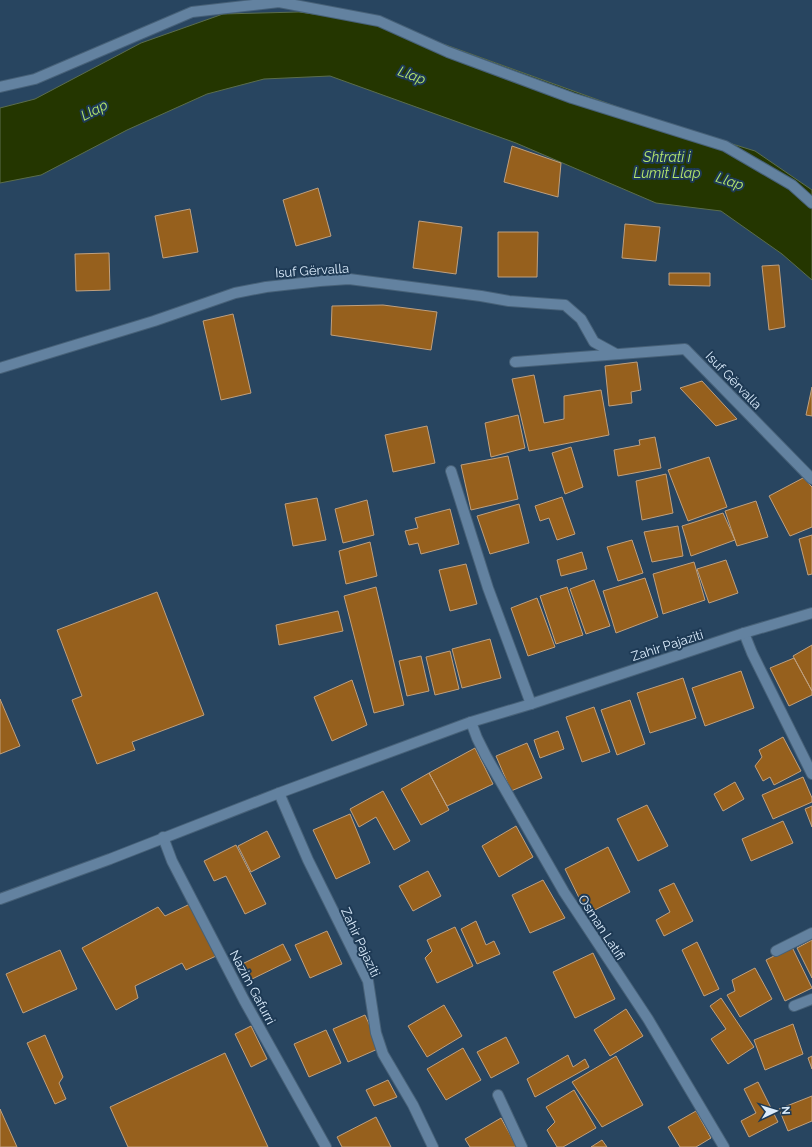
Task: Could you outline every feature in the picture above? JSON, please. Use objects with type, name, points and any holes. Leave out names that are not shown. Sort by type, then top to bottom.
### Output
[{"type":"street","points":[[0,87],[34,79],[192,12],[279,2],[380,21],[448,52],[565,95],[724,146],[792,185],[812,203]]},
{"type":"street","name":"Isuf Gërvalla","points":[[0,368],[235,293],[266,287],[349,279],[509,301],[565,305],[581,319],[594,342],[616,354]]},
{"type":"street","name":"Isuf Gërvalla","points":[[515,362],[685,349],[812,479]]},
{"type":"street","points":[[451,471],[488,588],[531,704]]},
{"type":"street","name":"Zahir Pajaziti","points":[[0,899],[110,859],[163,837],[471,722],[531,704],[744,633],[812,613]]},
{"type":"street","points":[[744,633],[752,653],[812,774]]},
{"type":"street","name":"Osman Latifi","points":[[471,722],[486,756],[564,892],[648,1019],[719,1145]]},
{"type":"street","name":"Zahir Pajaziti","points":[[279,793],[308,860],[368,981],[376,1034],[383,1054],[413,1105],[433,1147]]},
{"type":"street","name":"Nazim Gafurri","points":[[163,837],[172,861],[244,1000],[326,1147]]},
{"type":"street","points":[[776,951],[812,933]]},
{"type":"street","points":[[794,1006],[812,999]]},
{"type":"street","points":[[498,1095],[522,1147]]},
{"type":"water","name":"Shtrati i Lumit Llap","points":[[299,12],[372,22],[446,45],[651,119],[755,151],[812,190],[812,280],[782,254],[721,211],[656,203],[516,143],[330,76],[264,79],[207,94],[127,130],[41,175],[0,183],[0,108],[35,99],[141,43],[223,14]]},
{"type":"building","points":[[512,146],[561,163],[558,197],[504,182]]},
{"type":"building","points":[[318,188],[331,236],[296,246],[283,200]]},
{"type":"building","points":[[190,209],[198,252],[163,258],[155,216]]},
{"type":"building","points":[[419,221],[462,227],[456,274],[413,268]]},
{"type":"building","points":[[625,224],[660,227],[656,261],[622,258]]},
{"type":"building","points":[[498,232],[538,232],[537,277],[498,277]]},
{"type":"building","points":[[109,253],[110,290],[76,291],[75,254]]},
{"type":"building","points":[[779,265],[785,327],[769,330],[762,266]]},
{"type":"building","points":[[669,273],[710,273],[710,286],[669,285]]},
{"type":"building","points":[[383,305],[437,312],[431,350],[331,335],[332,306]]},
{"type":"building","points":[[233,314],[251,393],[221,400],[203,321]]},
{"type":"building","points":[[637,362],[641,390],[631,392],[632,403],[609,406],[605,366]]},
{"type":"building","points":[[534,375],[544,423],[564,419],[564,396],[601,390],[609,435],[529,451],[512,379]]},
{"type":"building","points":[[702,381],[737,419],[716,426],[680,388]]},
{"type":"building","points":[[812,387],[812,416],[806,415]]},
{"type":"building","points":[[518,415],[525,448],[491,457],[485,423]]},
{"type":"building","points":[[427,426],[435,463],[393,472],[385,435]]},
{"type":"building","points":[[655,437],[661,468],[618,476],[614,450],[640,445],[639,440]]},
{"type":"building","points":[[571,447],[583,487],[565,494],[552,453]]},
{"type":"building","points":[[508,456],[518,499],[471,510],[461,465]]},
{"type":"building","points":[[709,457],[727,507],[688,521],[668,470]]},
{"type":"building","points":[[666,474],[673,513],[642,520],[636,481]]},
{"type":"building","points":[[803,478],[812,487],[812,527],[790,536],[769,496]]},
{"type":"building","points":[[562,497],[575,534],[557,540],[549,518],[540,521],[535,506]]},
{"type":"building","points":[[317,498],[326,540],[293,546],[285,504]]},
{"type":"building","points":[[367,500],[374,535],[343,543],[335,509]]},
{"type":"building","points":[[756,501],[768,537],[737,546],[725,511]]},
{"type":"building","points":[[519,504],[529,543],[490,554],[477,516]]},
{"type":"building","points":[[450,509],[459,544],[421,554],[418,543],[409,545],[405,531],[418,528],[415,518]]},
{"type":"building","points":[[723,513],[735,540],[691,556],[682,526]]},
{"type":"building","points":[[678,526],[683,556],[652,562],[644,532]]},
{"type":"building","points":[[812,535],[812,574],[808,575],[799,539]]},
{"type":"building","points":[[632,540],[643,573],[618,581],[607,547]]},
{"type":"building","points":[[370,542],[377,576],[346,584],[339,551]]},
{"type":"building","points":[[582,552],[587,569],[561,576],[557,560]]},
{"type":"building","points":[[726,560],[738,593],[709,603],[697,569]]},
{"type":"building","points":[[694,562],[705,600],[663,614],[653,574]]},
{"type":"building","points":[[466,564],[477,604],[450,611],[439,570]]},
{"type":"building","points":[[645,578],[658,617],[616,633],[603,591]]},
{"type":"building","points":[[594,580],[610,626],[586,634],[570,589]]},
{"type":"building","points":[[376,587],[404,705],[374,713],[344,596]]},
{"type":"building","points":[[567,587],[583,635],[556,644],[540,596]]},
{"type":"building","points":[[157,592],[204,715],[132,742],[135,750],[97,764],[72,700],[82,696],[57,630]]},
{"type":"building","points":[[537,598],[555,647],[528,656],[511,608]]},
{"type":"building","points":[[338,611],[343,631],[279,645],[276,625]]},
{"type":"building","points":[[490,639],[501,678],[462,688],[452,649]]},
{"type":"building","points":[[812,645],[812,691],[793,656]]},
{"type":"building","points":[[450,651],[459,689],[435,695],[426,657]]},
{"type":"building","points":[[421,656],[429,691],[407,696],[399,661]]},
{"type":"building","points":[[794,658],[812,691],[812,695],[789,706],[770,668]]},
{"type":"building","points":[[741,671],[754,708],[705,726],[692,688]]},
{"type":"building","points":[[683,678],[696,718],[650,733],[637,693]]},
{"type":"building","points":[[352,680],[367,725],[332,741],[314,697]]},
{"type":"building","points":[[0,699],[20,746],[0,754]]},
{"type":"building","points":[[630,700],[645,744],[617,755],[601,710]]},
{"type":"building","points":[[594,707],[610,752],[582,762],[566,717]]},
{"type":"building","points":[[558,731],[564,749],[540,758],[534,740]]},
{"type":"building","points":[[783,737],[801,771],[774,785],[770,777],[763,781],[755,766],[762,757],[759,750]]},
{"type":"building","points":[[527,743],[542,778],[511,791],[496,756]]},
{"type":"building","points":[[475,748],[493,784],[447,806],[429,773]]},
{"type":"building","points":[[429,773],[449,810],[421,825],[401,789]]},
{"type":"building","points":[[803,777],[812,798],[812,802],[773,819],[762,795]]},
{"type":"building","points":[[735,782],[744,799],[723,811],[714,794]]},
{"type":"building","points":[[383,791],[410,841],[394,850],[376,817],[359,827],[350,809]]},
{"type":"building","points":[[647,805],[668,846],[638,861],[617,819]]},
{"type":"building","points":[[812,806],[812,827],[805,809]]},
{"type":"building","points":[[350,814],[370,863],[336,879],[313,830]]},
{"type":"building","points":[[783,821],[793,843],[751,861],[742,839]]},
{"type":"building","points":[[516,826],[533,857],[499,877],[482,846]]},
{"type":"building","points":[[267,831],[280,857],[251,872],[238,846]]},
{"type":"building","points":[[236,845],[266,904],[245,914],[226,876],[214,881],[204,861]]},
{"type":"building","points":[[608,847],[630,892],[587,914],[565,869]]},
{"type":"building","points":[[428,871],[441,896],[413,911],[399,886]]},
{"type":"building","points":[[543,880],[565,918],[530,933],[512,895]]},
{"type":"building","points":[[674,883],[693,921],[664,936],[656,920],[670,912],[659,890]]},
{"type":"building","points":[[190,904],[216,956],[186,970],[182,963],[135,986],[138,998],[116,1010],[82,948],[158,907],[165,916]]},
{"type":"building","points":[[476,921],[486,945],[494,941],[500,954],[477,964],[461,929]]},
{"type":"building","points":[[455,927],[473,966],[437,983],[425,958],[432,951],[427,940]]},
{"type":"building","points":[[327,931],[342,964],[310,978],[295,945]]},
{"type":"building","points":[[812,940],[812,978],[797,948]]},
{"type":"building","points":[[697,942],[719,989],[704,996],[682,950]]},
{"type":"building","points":[[283,944],[291,960],[248,981],[240,965]]},
{"type":"building","points":[[792,947],[812,988],[785,1001],[766,960]]},
{"type":"building","points":[[60,950],[77,989],[23,1013],[6,974]]},
{"type":"building","points":[[593,953],[615,999],[575,1018],[553,972]]},
{"type":"building","points":[[755,968],[772,999],[740,1017],[727,995],[735,991],[732,980]]},
{"type":"building","points":[[721,998],[754,1047],[728,1064],[711,1039],[726,1029],[710,1006]]},
{"type":"building","points":[[444,1005],[462,1036],[427,1057],[408,1026]]},
{"type":"building","points":[[626,1009],[643,1036],[610,1056],[594,1030]]},
{"type":"building","points":[[365,1015],[380,1048],[348,1062],[333,1029]]},
{"type":"building","points":[[793,1024],[803,1054],[765,1070],[754,1040]]},
{"type":"building","points":[[251,1026],[267,1059],[251,1067],[235,1034]]},
{"type":"building","points":[[326,1030],[341,1063],[309,1077],[294,1044]]},
{"type":"building","points":[[45,1035],[63,1077],[59,1083],[66,1099],[55,1104],[27,1043]]},
{"type":"building","points":[[506,1037],[519,1063],[491,1078],[477,1052]]},
{"type":"building","points":[[463,1048],[481,1080],[446,1100],[427,1069]]},
{"type":"building","points":[[225,1053],[268,1147],[128,1147],[110,1107]]},
{"type":"building","points":[[568,1055],[573,1067],[585,1059],[589,1067],[535,1097],[527,1079]]},
{"type":"building","points":[[616,1056],[643,1105],[602,1127],[572,1082]]},
{"type":"building","points":[[812,1056],[812,1069],[808,1058]]},
{"type":"building","points":[[388,1080],[397,1097],[374,1106],[366,1090]]},
{"type":"building","points":[[758,1082],[778,1122],[749,1137],[741,1121],[756,1113],[744,1089]]},
{"type":"building","points":[[574,1090],[596,1128],[563,1147],[557,1147],[547,1130],[555,1122],[546,1107]]},
{"type":"building","points":[[812,1096],[812,1121],[788,1131],[779,1109]]},
{"type":"building","points":[[0,1109],[17,1147],[0,1147]]},
{"type":"building","points":[[696,1111],[711,1138],[696,1147],[680,1147],[668,1127]]},
{"type":"building","points":[[376,1117],[391,1147],[342,1147],[337,1137]]},
{"type":"building","points":[[501,1118],[517,1147],[470,1147],[465,1139]]},
{"type":"building","points":[[602,1140],[607,1147],[591,1147]]},
{"type":"water label","name":"Llap","points":[[412,75]]},
{"type":"water label","name":"Llap","points":[[94,110]]},
{"type":"water label","name":"Llap","points":[[730,181]]}]
